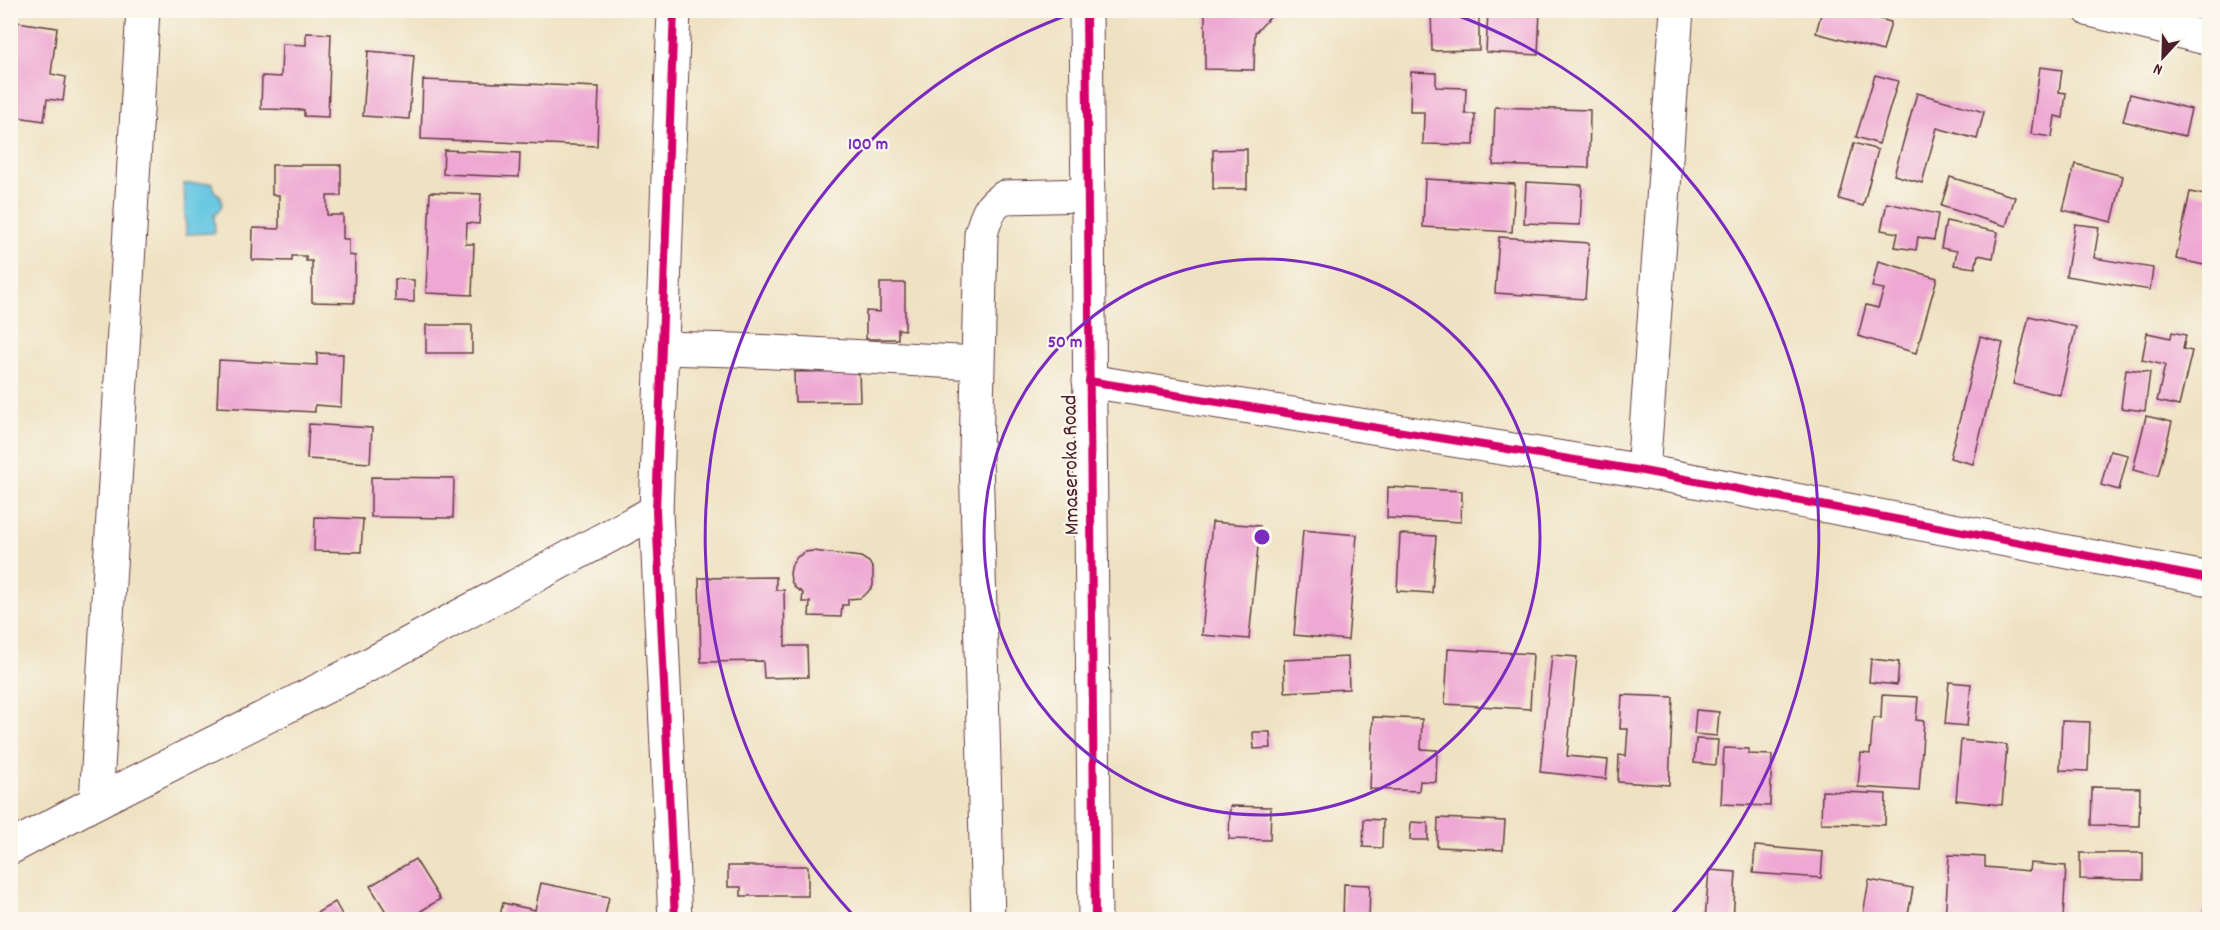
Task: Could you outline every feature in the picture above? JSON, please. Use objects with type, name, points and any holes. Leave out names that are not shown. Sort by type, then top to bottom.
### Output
[{"type":"street","points":[[96,802],[143,10]]},
{"type":"street","points":[[674,10],[656,511],[675,920]]},
{"type":"street","name":"Mmaseroka Road","points":[[1086,10],[1095,920]]},
{"type":"street","points":[[1643,471],[1677,10]]},
{"type":"street","points":[[2090,10],[2210,39]]},
{"type":"street","points":[[988,920],[975,455],[981,234],[986,216],[994,203],[1005,197],[1088,195]]},
{"type":"street","points":[[661,348],[977,363]]},
{"type":"street","points":[[1089,381],[1643,471],[2210,579]]},
{"type":"street","points":[[10,848],[96,802],[361,669],[656,511]]},
{"type":"water","points":[[213,183],[214,191],[220,196],[222,203],[214,215],[215,233],[186,234],[184,184]]},
{"type":"building","points":[[1205,10],[1277,10],[1255,33],[1254,70],[1205,69]]},
{"type":"building","points":[[1431,10],[1479,10],[1479,50],[1432,51]]},
{"type":"building","points":[[1488,10],[1540,10],[1538,55],[1486,52]]},
{"type":"building","points":[[1822,10],[1847,10],[1891,22],[1883,51],[1816,33]]},
{"type":"building","points":[[10,21],[57,28],[51,74],[66,77],[63,101],[47,99],[44,121],[10,116]]},
{"type":"building","points":[[306,33],[331,34],[328,117],[304,116],[304,110],[261,109],[262,76],[281,77],[282,44],[306,45]]},
{"type":"building","points":[[368,51],[414,55],[409,119],[363,116]]},
{"type":"building","points":[[2040,67],[2062,70],[2059,92],[2066,93],[2063,118],[2055,116],[2052,137],[2031,134]]},
{"type":"building","points":[[1411,72],[1436,73],[1436,87],[1466,88],[1465,114],[1475,114],[1474,145],[1423,144],[1424,112],[1410,112]]},
{"type":"building","points":[[1875,75],[1898,81],[1879,144],[1856,137]]},
{"type":"building","points":[[423,80],[599,87],[597,146],[421,139]]},
{"type":"building","points":[[1917,93],[1984,112],[1977,139],[1937,128],[1922,183],[1894,175]]},
{"type":"building","points":[[2130,94],[2191,109],[2185,136],[2123,121]]},
{"type":"building","points":[[1495,107],[1590,110],[1589,168],[1493,165]]},
{"type":"building","points":[[1854,143],[1878,150],[1863,206],[1839,199]]},
{"type":"building","points":[[1247,149],[1247,189],[1213,189],[1213,150]]},
{"type":"building","points":[[444,150],[520,153],[519,177],[443,174]]},
{"type":"building","points":[[2075,164],[2123,176],[2112,222],[2063,210]]},
{"type":"building","points":[[272,165],[341,165],[341,196],[327,196],[327,215],[343,215],[343,239],[349,239],[349,255],[355,256],[354,303],[312,302],[312,261],[306,261],[306,256],[292,256],[292,261],[252,260],[253,228],[279,229],[279,195],[272,195]]},
{"type":"building","points":[[1950,177],[2015,197],[2006,226],[1941,206]]},
{"type":"building","points":[[1425,179],[1515,184],[1512,232],[1423,227]]},
{"type":"building","points":[[1526,182],[1582,185],[1580,225],[1524,223]]},
{"type":"building","points":[[430,192],[481,194],[479,224],[467,223],[466,244],[474,244],[472,295],[426,293]]},
{"type":"building","points":[[2190,192],[2210,196],[2210,241],[2204,265],[2176,259]]},
{"type":"building","points":[[1887,203],[1938,214],[1934,240],[1918,237],[1916,250],[1895,247],[1898,233],[1881,230]]},
{"type":"building","points":[[1946,221],[1998,232],[1993,258],[1978,255],[1975,268],[1954,265],[1957,251],[1941,248]]},
{"type":"building","points":[[2075,224],[2099,227],[2094,258],[2153,268],[2150,290],[2066,276]]},
{"type":"building","points":[[1499,237],[1589,243],[1585,299],[1495,293]]},
{"type":"building","points":[[1878,261],[1937,278],[1916,353],[1858,336],[1866,305],[1878,308],[1884,289],[1872,287]]},
{"type":"building","points":[[395,279],[414,280],[414,302],[395,301]]},
{"type":"building","points":[[880,283],[905,283],[905,330],[898,329],[898,339],[866,339],[866,311],[880,312]]},
{"type":"building","points":[[2029,316],[2076,327],[2060,395],[2013,384]]},
{"type":"building","points":[[426,325],[472,325],[472,353],[426,353]]},
{"type":"building","points":[[2172,332],[2186,335],[2183,349],[2192,351],[2179,406],[2157,401],[2165,365],[2142,360],[2147,333],[2171,338]]},
{"type":"building","points":[[1980,337],[2003,343],[1973,464],[1950,458]]},
{"type":"building","points":[[317,353],[343,354],[341,407],[315,405],[315,412],[217,407],[219,360],[317,365]]},
{"type":"building","points":[[2126,369],[2150,372],[2145,411],[2121,408]]},
{"type":"building","points":[[859,371],[860,401],[795,402],[794,372]]},
{"type":"building","points":[[2146,416],[2172,422],[2158,476],[2133,470]]},
{"type":"building","points":[[309,424],[372,428],[370,463],[307,459]]},
{"type":"building","points":[[2110,451],[2128,455],[2119,490],[2101,485]]},
{"type":"building","points":[[371,477],[454,478],[453,518],[371,517]]},
{"type":"building","points":[[1388,487],[1462,491],[1461,522],[1387,518]]},
{"type":"building","points":[[315,517],[363,519],[361,552],[314,551]]},
{"type":"building","points":[[1212,522],[1260,526],[1249,639],[1202,635]]},
{"type":"building","points":[[1303,530],[1357,535],[1348,640],[1294,635]]},
{"type":"building","points":[[1400,534],[1436,536],[1432,593],[1397,591]]},
{"type":"building","points":[[805,552],[861,557],[869,562],[873,569],[873,586],[860,598],[848,599],[848,605],[842,605],[841,617],[809,616],[810,602],[802,602],[803,593],[795,588],[791,581],[792,564],[797,557]]},
{"type":"building","points":[[776,577],[776,590],[784,590],[785,646],[807,646],[808,677],[764,678],[763,661],[701,662],[699,578]]},
{"type":"building","points":[[1448,649],[1533,654],[1530,709],[1445,704]]},
{"type":"building","points":[[1552,655],[1577,657],[1567,756],[1608,760],[1606,779],[1540,772]]},
{"type":"building","points":[[1348,657],[1349,689],[1285,692],[1284,660]]},
{"type":"building","points":[[1871,659],[1899,662],[1897,685],[1869,682]]},
{"type":"building","points":[[1949,682],[1971,684],[1967,726],[1945,724]]},
{"type":"building","points":[[1622,695],[1673,697],[1669,785],[1618,782],[1619,755],[1626,756],[1628,729],[1620,729]]},
{"type":"building","points":[[1882,695],[1918,697],[1916,720],[1924,721],[1919,791],[1858,787],[1861,753],[1870,754],[1873,718],[1881,718]]},
{"type":"building","points":[[1696,710],[1719,712],[1717,736],[1694,734]]},
{"type":"building","points":[[1373,717],[1422,719],[1421,749],[1437,750],[1436,782],[1420,781],[1419,791],[1370,789]]},
{"type":"building","points":[[2062,721],[2090,722],[2088,771],[2060,770]]},
{"type":"building","points":[[1253,732],[1270,732],[1271,748],[1254,749]]},
{"type":"building","points":[[1696,739],[1718,740],[1716,765],[1694,763]]},
{"type":"building","points":[[1961,740],[2007,745],[2002,805],[1956,800]]},
{"type":"building","points":[[1724,748],[1749,749],[1749,754],[1772,755],[1770,806],[1721,804]]},
{"type":"building","points":[[2092,787],[2140,788],[2139,826],[2091,825]]},
{"type":"building","points":[[1822,791],[1886,794],[1885,825],[1821,823]]},
{"type":"building","points":[[1230,806],[1271,807],[1270,840],[1229,839]]},
{"type":"building","points":[[1438,818],[1505,821],[1503,850],[1437,847]]},
{"type":"building","points":[[1364,819],[1383,820],[1382,848],[1363,847]]},
{"type":"building","points":[[1411,822],[1428,823],[1428,840],[1410,840]]},
{"type":"building","points":[[1755,846],[1823,852],[1821,878],[1753,873]]},
{"type":"building","points":[[2080,853],[2143,853],[2143,880],[2080,879]]},
{"type":"building","points":[[1949,855],[1985,857],[1985,867],[2029,871],[2030,863],[2066,866],[2063,920],[1945,920]]},
{"type":"building","points":[[415,859],[440,899],[407,920],[391,920],[370,886]]},
{"type":"building","points":[[728,866],[808,866],[808,896],[741,896],[741,887],[728,887]]},
{"type":"building","points":[[1709,870],[1736,872],[1733,920],[1705,920]]},
{"type":"building","points":[[1869,880],[1913,888],[1907,920],[1862,920]]},
{"type":"building","points":[[541,883],[609,897],[604,920],[499,920],[503,903],[535,910]]},
{"type":"building","points":[[1344,884],[1370,885],[1369,920],[1343,920]]},
{"type":"building","points":[[2209,893],[2210,920],[2201,920]]},
{"type":"building","points":[[335,902],[345,920],[305,920]]},
{"type":"cycle path","points":[[674,10],[656,511],[675,920]]},
{"type":"cycle path","points":[[1086,10],[1095,920]]},
{"type":"cycle path","points":[[1089,381],[1643,471],[2210,579]]}]
